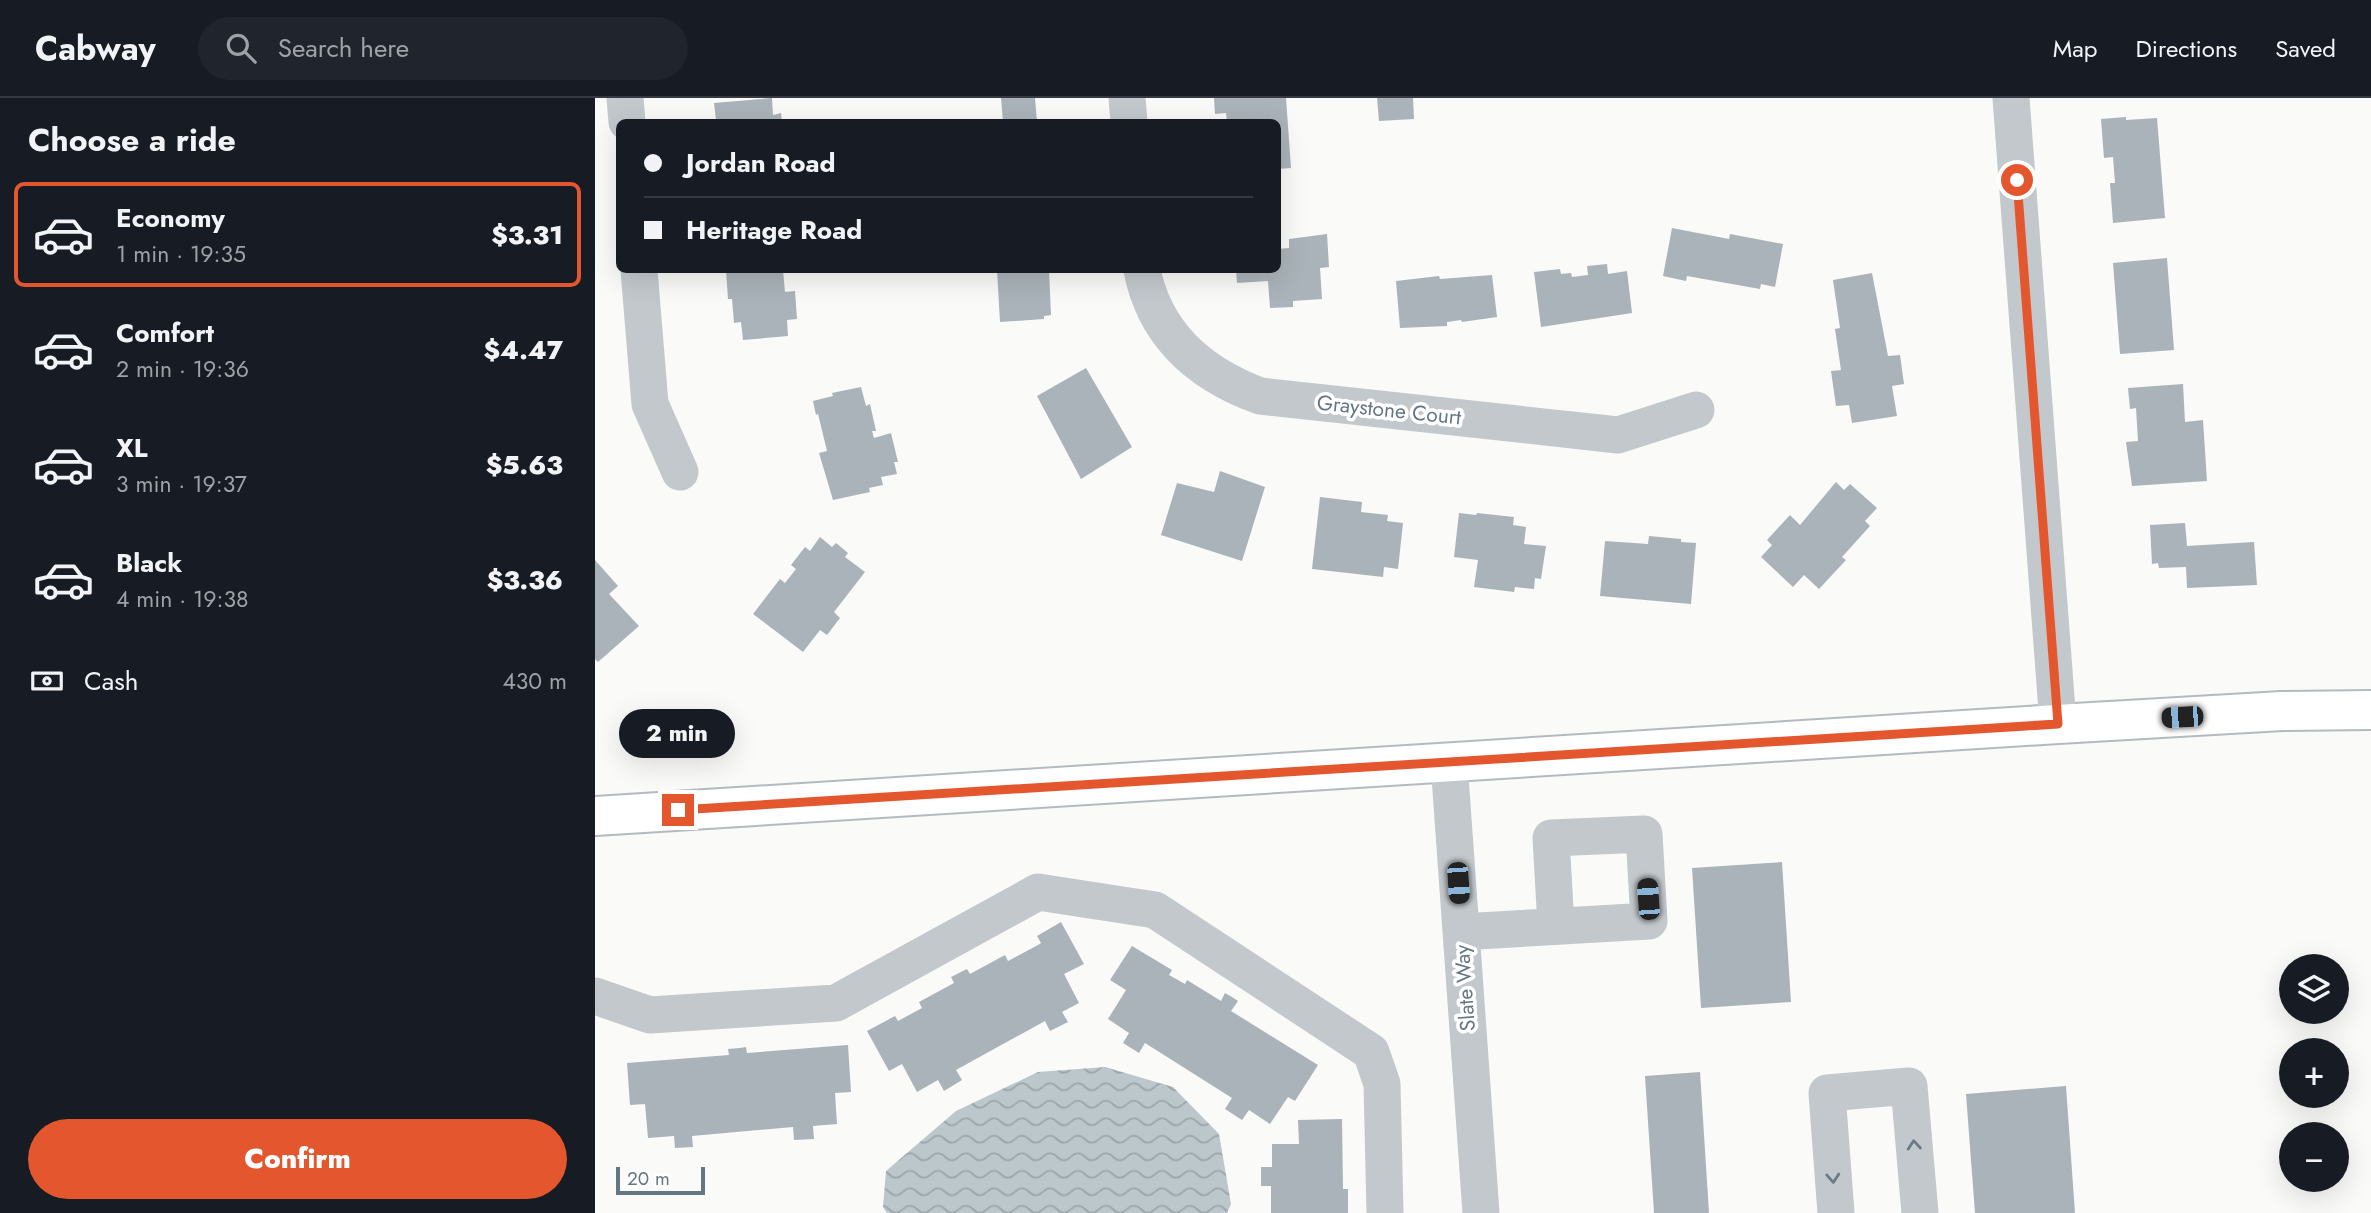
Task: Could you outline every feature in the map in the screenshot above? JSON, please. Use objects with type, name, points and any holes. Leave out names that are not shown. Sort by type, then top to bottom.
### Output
[{"type":"main road","points":[[595,816],[2058,724],[2282,711],[2371,710]]},
{"type":"street","points":[[625,98],[627,119]]},
{"type":"street","points":[[1127,98],[1129,119]]},
{"type":"street","points":[[2011,98],[2058,724]]},
{"type":"street","points":[[639,273],[650,404],[680,472]]},
{"type":"street","name":"Graystone Court","points":[[1143,273],[1156,309],[1169,332],[1188,354],[1211,374],[1232,386],[1260,396],[1618,435],[1696,410]]},
{"type":"street","name":"Slate Way","points":[[1449,762],[1481,1213]]},
{"type":"street","points":[[595,996],[650,1015],[836,1003],[1038,892],[1155,910],[1371,1052],[1382,1084],[1385,1213]]},
{"type":"street","points":[[1461,932],[1556,926]]},
{"type":"street","points":[[1836,1213],[1827,1093],[1909,1086],[1920,1213]]},
{"type":"water","points":[[1105,1067],[1173,1087],[1219,1134],[1231,1204],[1227,1213],[887,1213],[883,1207],[886,1171],[956,1111],[1038,1072]]},
{"type":"building","points":[[772,98],[773,115],[781,113],[782,119],[716,119],[714,103]]},
{"type":"building","points":[[1001,98],[1035,98],[1037,119],[1003,119]]},
{"type":"building","points":[[1214,98],[1286,98],[1291,168],[1281,169],[1281,119],[1227,119],[1226,113],[1215,114]]},
{"type":"building","points":[[1377,98],[1413,98],[1414,119],[1379,121]]},
{"type":"building","points":[[2126,117],[2126,120],[2157,118],[2165,218],[2113,223],[2110,183],[2115,183],[2113,157],[2104,158],[2101,119]]},
{"type":"building","points":[[1672,228],[1729,239],[1730,234],[1783,244],[1775,287],[1761,284],[1760,289],[1687,276],[1686,281],[1663,276]]},
{"type":"building","points":[[1327,234],[1329,267],[1320,268],[1322,299],[1293,301],[1293,307],[1270,308],[1268,281],[1237,283],[1236,273],[1281,273],[1281,249],[1289,248],[1289,239]]},
{"type":"building","points":[[2167,258],[2174,350],[2120,354],[2113,263]]},
{"type":"building","points":[[1607,264],[1608,274],[1627,271],[1632,313],[1541,327],[1534,272],[1560,269],[1561,274],[1571,273],[1572,277],[1588,275],[1587,266]]},
{"type":"building","points":[[726,273],[783,273],[785,292],[795,291],[797,319],[787,320],[788,336],[743,340],[741,322],[734,323],[732,299],[728,299]]},
{"type":"building","points":[[997,273],[1049,273],[1051,315],[1044,316],[1044,319],[1000,322]]},
{"type":"building","points":[[1872,273],[1888,356],[1900,355],[1904,384],[1892,386],[1897,416],[1852,423],[1849,405],[1836,406],[1831,371],[1841,370],[1835,329],[1840,328],[1833,280]]},
{"type":"building","points":[[1492,275],[1497,317],[1447,322],[1447,326],[1400,328],[1396,281],[1439,276],[1440,279]]},
{"type":"building","points":[[1086,368],[1132,447],[1081,479],[1037,396]]},
{"type":"building","points":[[2183,384],[2185,422],[2203,420],[2207,481],[2132,486],[2126,442],[2138,441],[2136,408],[2130,409],[2128,388]]},
{"type":"building","points":[[861,387],[866,406],[870,404],[876,431],[872,431],[874,438],[891,433],[898,462],[894,462],[897,474],[881,477],[883,485],[869,488],[870,492],[833,500],[819,453],[827,451],[813,401],[833,396],[832,393]]},
{"type":"building","points":[[1220,471],[1265,487],[1242,561],[1161,535],[1177,483],[1214,492]]},
{"type":"building","points":[[1836,482],[1844,490],[1850,484],[1877,508],[1865,521],[1870,526],[1842,557],[1846,560],[1819,589],[1804,575],[1793,587],[1761,557],[1772,545],[1767,540],[1790,515],[1800,525]]},
{"type":"building","points":[[1320,497],[1362,502],[1361,512],[1388,515],[1387,521],[1403,523],[1398,569],[1384,567],[1383,577],[1312,569]]},
{"type":"building","points":[[1459,513],[1514,517],[1513,525],[1526,527],[1524,544],[1546,546],[1541,579],[1535,578],[1534,589],[1515,587],[1514,592],[1474,587],[1478,560],[1454,557]]},
{"type":"building","points":[[2185,523],[2187,546],[2254,542],[2257,585],[2187,588],[2186,567],[2159,568],[2158,563],[2152,564],[2150,525]]},
{"type":"building","points":[[1649,536],[1696,543],[1691,604],[1600,596],[1605,541],[1648,544]]},
{"type":"building","points":[[820,537],[832,547],[836,543],[848,553],[845,557],[865,572],[834,612],[840,618],[827,635],[820,630],[803,652],[753,614],[780,579],[785,583],[796,569],[791,565],[805,547],[810,551]]},
{"type":"building","points":[[595,560],[618,586],[609,594],[639,626],[598,662],[595,659]]},
{"type":"building","points":[[1782,862],[1791,1002],[1701,1008],[1692,868]]},
{"type":"building","points":[[1061,922],[1084,964],[1064,974],[1079,1003],[1062,1012],[1068,1022],[1050,1031],[1045,1021],[956,1070],[962,1080],[944,1091],[938,1080],[917,1092],[902,1064],[889,1071],[867,1031],[895,1016],[898,1021],[922,1008],[919,1002],[954,983],[951,977],[967,969],[970,974],[1005,955],[1008,961],[1038,945],[1041,943],[1037,936]]},
{"type":"building","points":[[1132,946],[1172,970],[1169,975],[1185,984],[1187,980],[1221,1001],[1225,993],[1232,997],[1238,1001],[1231,1011],[1318,1065],[1295,1101],[1288,1097],[1270,1124],[1249,1110],[1242,1120],[1225,1109],[1232,1098],[1145,1043],[1139,1053],[1123,1043],[1129,1033],[1108,1019],[1126,990],[1110,980]]},
{"type":"building","points":[[848,1045],[851,1092],[835,1093],[837,1124],[813,1126],[814,1139],[794,1140],[793,1127],[692,1136],[693,1147],[675,1148],[674,1136],[648,1138],[645,1104],[630,1105],[627,1063],[729,1055],[728,1049],[746,1047],[747,1053]]},
{"type":"building","points":[[1700,1072],[1709,1213],[1654,1213],[1645,1076]]},
{"type":"building","points":[[2066,1086],[2075,1213],[1975,1213],[1966,1094]]},
{"type":"building","points":[[1342,1119],[1343,1189],[1348,1189],[1348,1213],[1271,1213],[1271,1186],[1261,1186],[1261,1167],[1272,1167],[1272,1144],[1299,1144],[1298,1120]]},
{"type":"route","points":[[678,810],[2058,724],[2017,180]]}]
